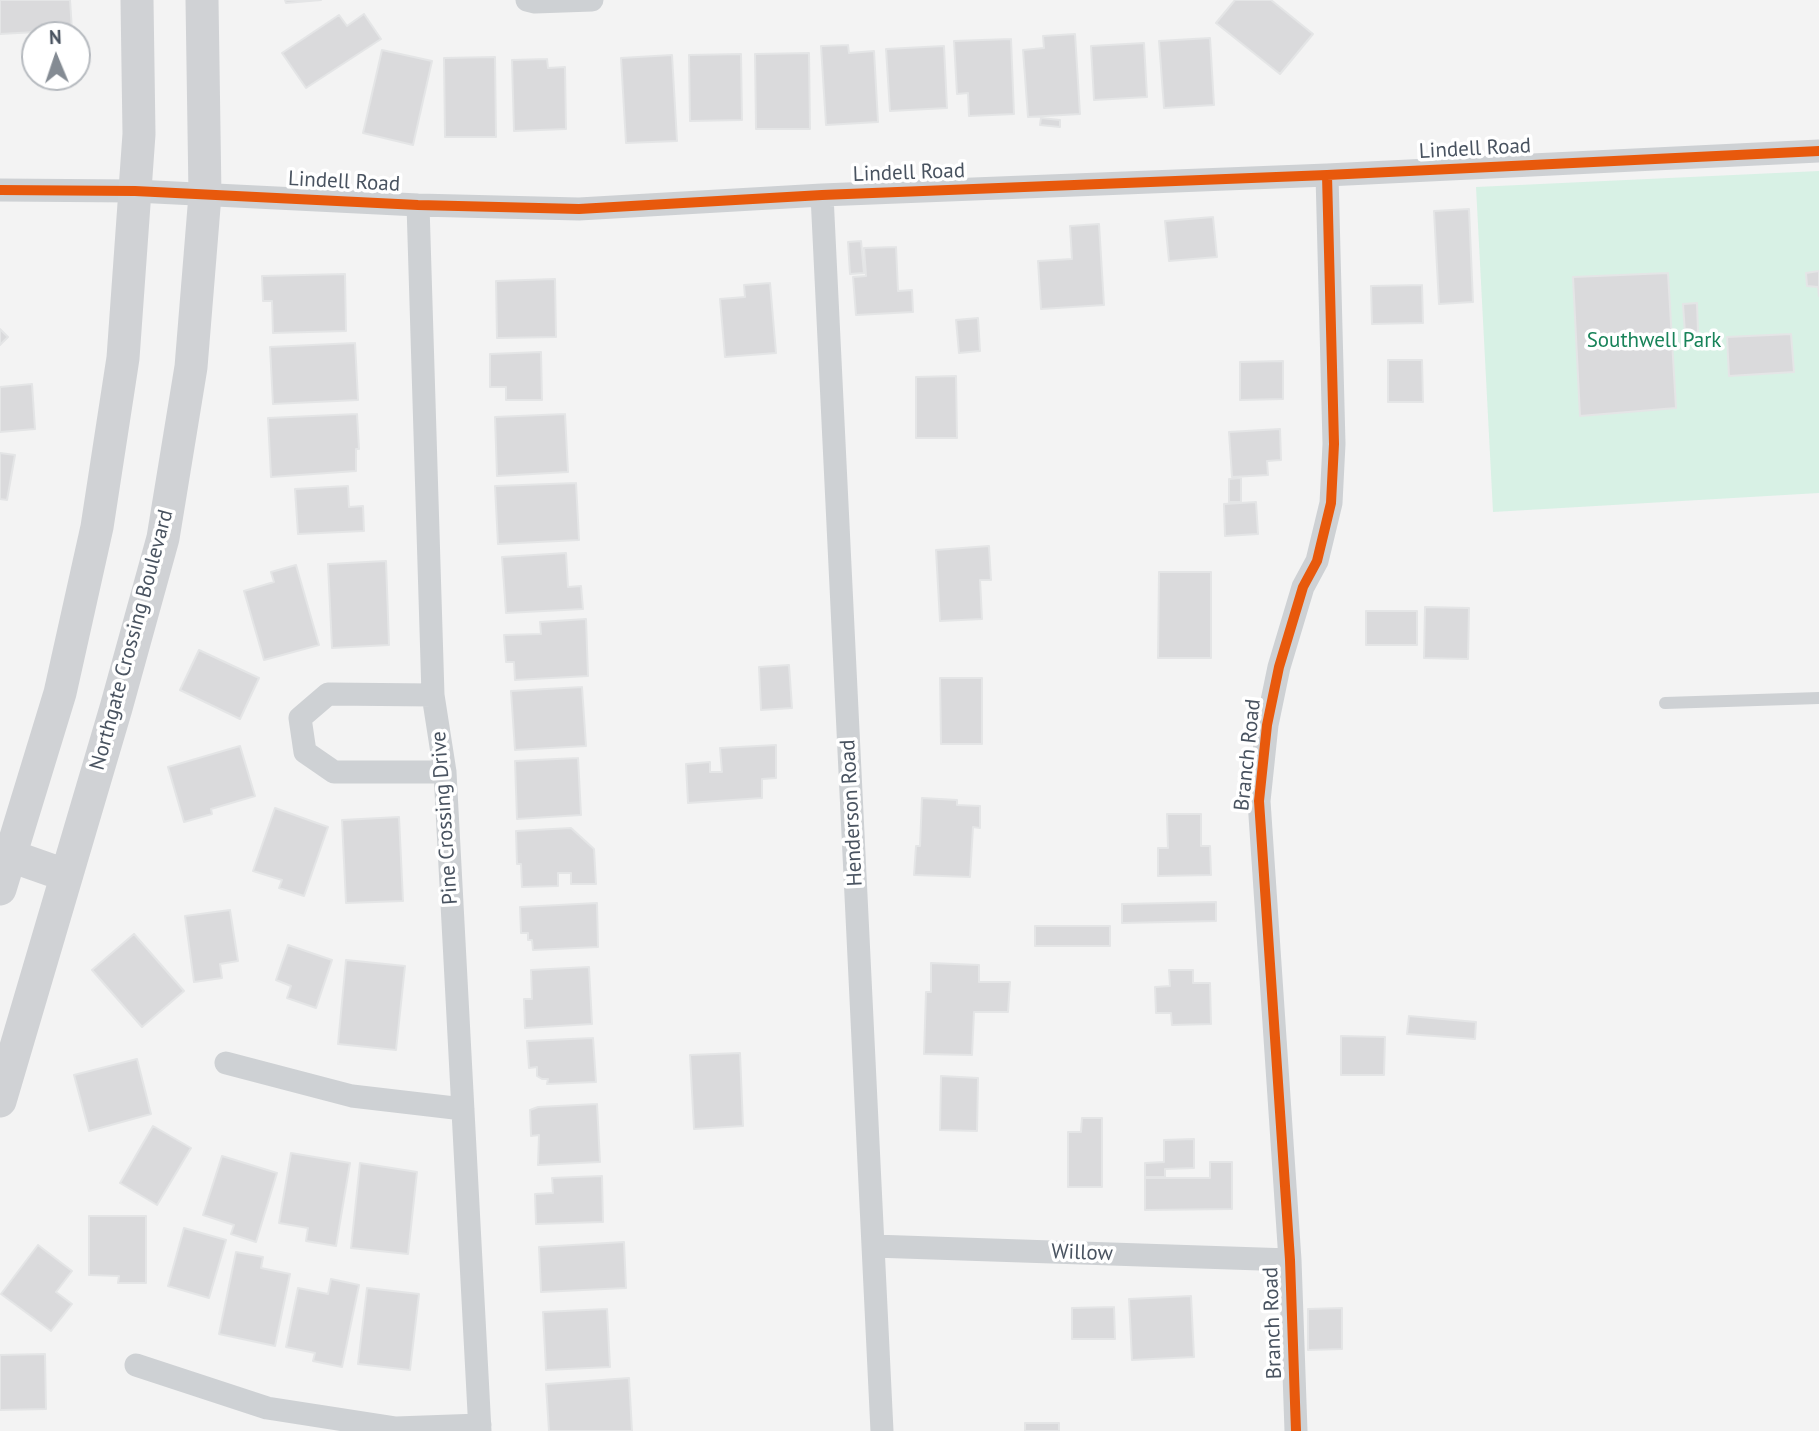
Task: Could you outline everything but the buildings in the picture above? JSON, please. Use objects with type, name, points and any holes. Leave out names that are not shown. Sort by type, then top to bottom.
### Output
[{"type":"main road","points":[[0,889],[60,693],[97,527],[123,358],[139,134],[137,0]]},
{"type":"main road","name":"Northgate Crossing Boulevard","points":[[0,1101],[116,708],[163,538],[191,367],[205,195],[202,0]]},
{"type":"main road","points":[[10,856],[65,875]]},
{"type":"street","points":[[527,0],[592,0]]},
{"type":"street","name":"Lindell Road","points":[[0,190],[135,191],[418,205],[579,209],[822,195],[1327,175],[1819,151]]},
{"type":"street","name":"Branch Road","points":[[1296,1431],[1290,1260],[1259,801],[1267,725],[1279,667],[1303,587],[1317,561],[1331,503],[1334,444],[1327,175]]},
{"type":"street","name":"Henderson Road","points":[[822,195],[883,1431]]},
{"type":"street","name":"Pine Crossing Drive","points":[[418,205],[433,695],[445,772],[480,1428]]},
{"type":"street","points":[[433,695],[328,694],[300,718],[303,741],[305,752],[334,772],[445,772]]},
{"type":"street","points":[[226,1063],[352,1096],[463,1109]]},
{"type":"street","name":"Willow","points":[[873,1246],[1290,1260]]},
{"type":"street","points":[[136,1365],[267,1408],[396,1428],[480,1428]]},
{"type":"lane","points":[[1665,703],[1819,698]]},
{"type":"green space","name":"Southwell Park","points":[[1819,171],[1819,493],[1493,512],[1476,187]]},
{"type":"cycle path","points":[[0,190],[135,191],[418,205],[579,209],[822,195],[1327,175],[1819,151]]},
{"type":"cycle path","points":[[1296,1431],[1290,1260],[1259,801],[1267,725],[1279,667],[1303,587],[1317,561],[1331,503],[1334,444],[1327,175]]}]
